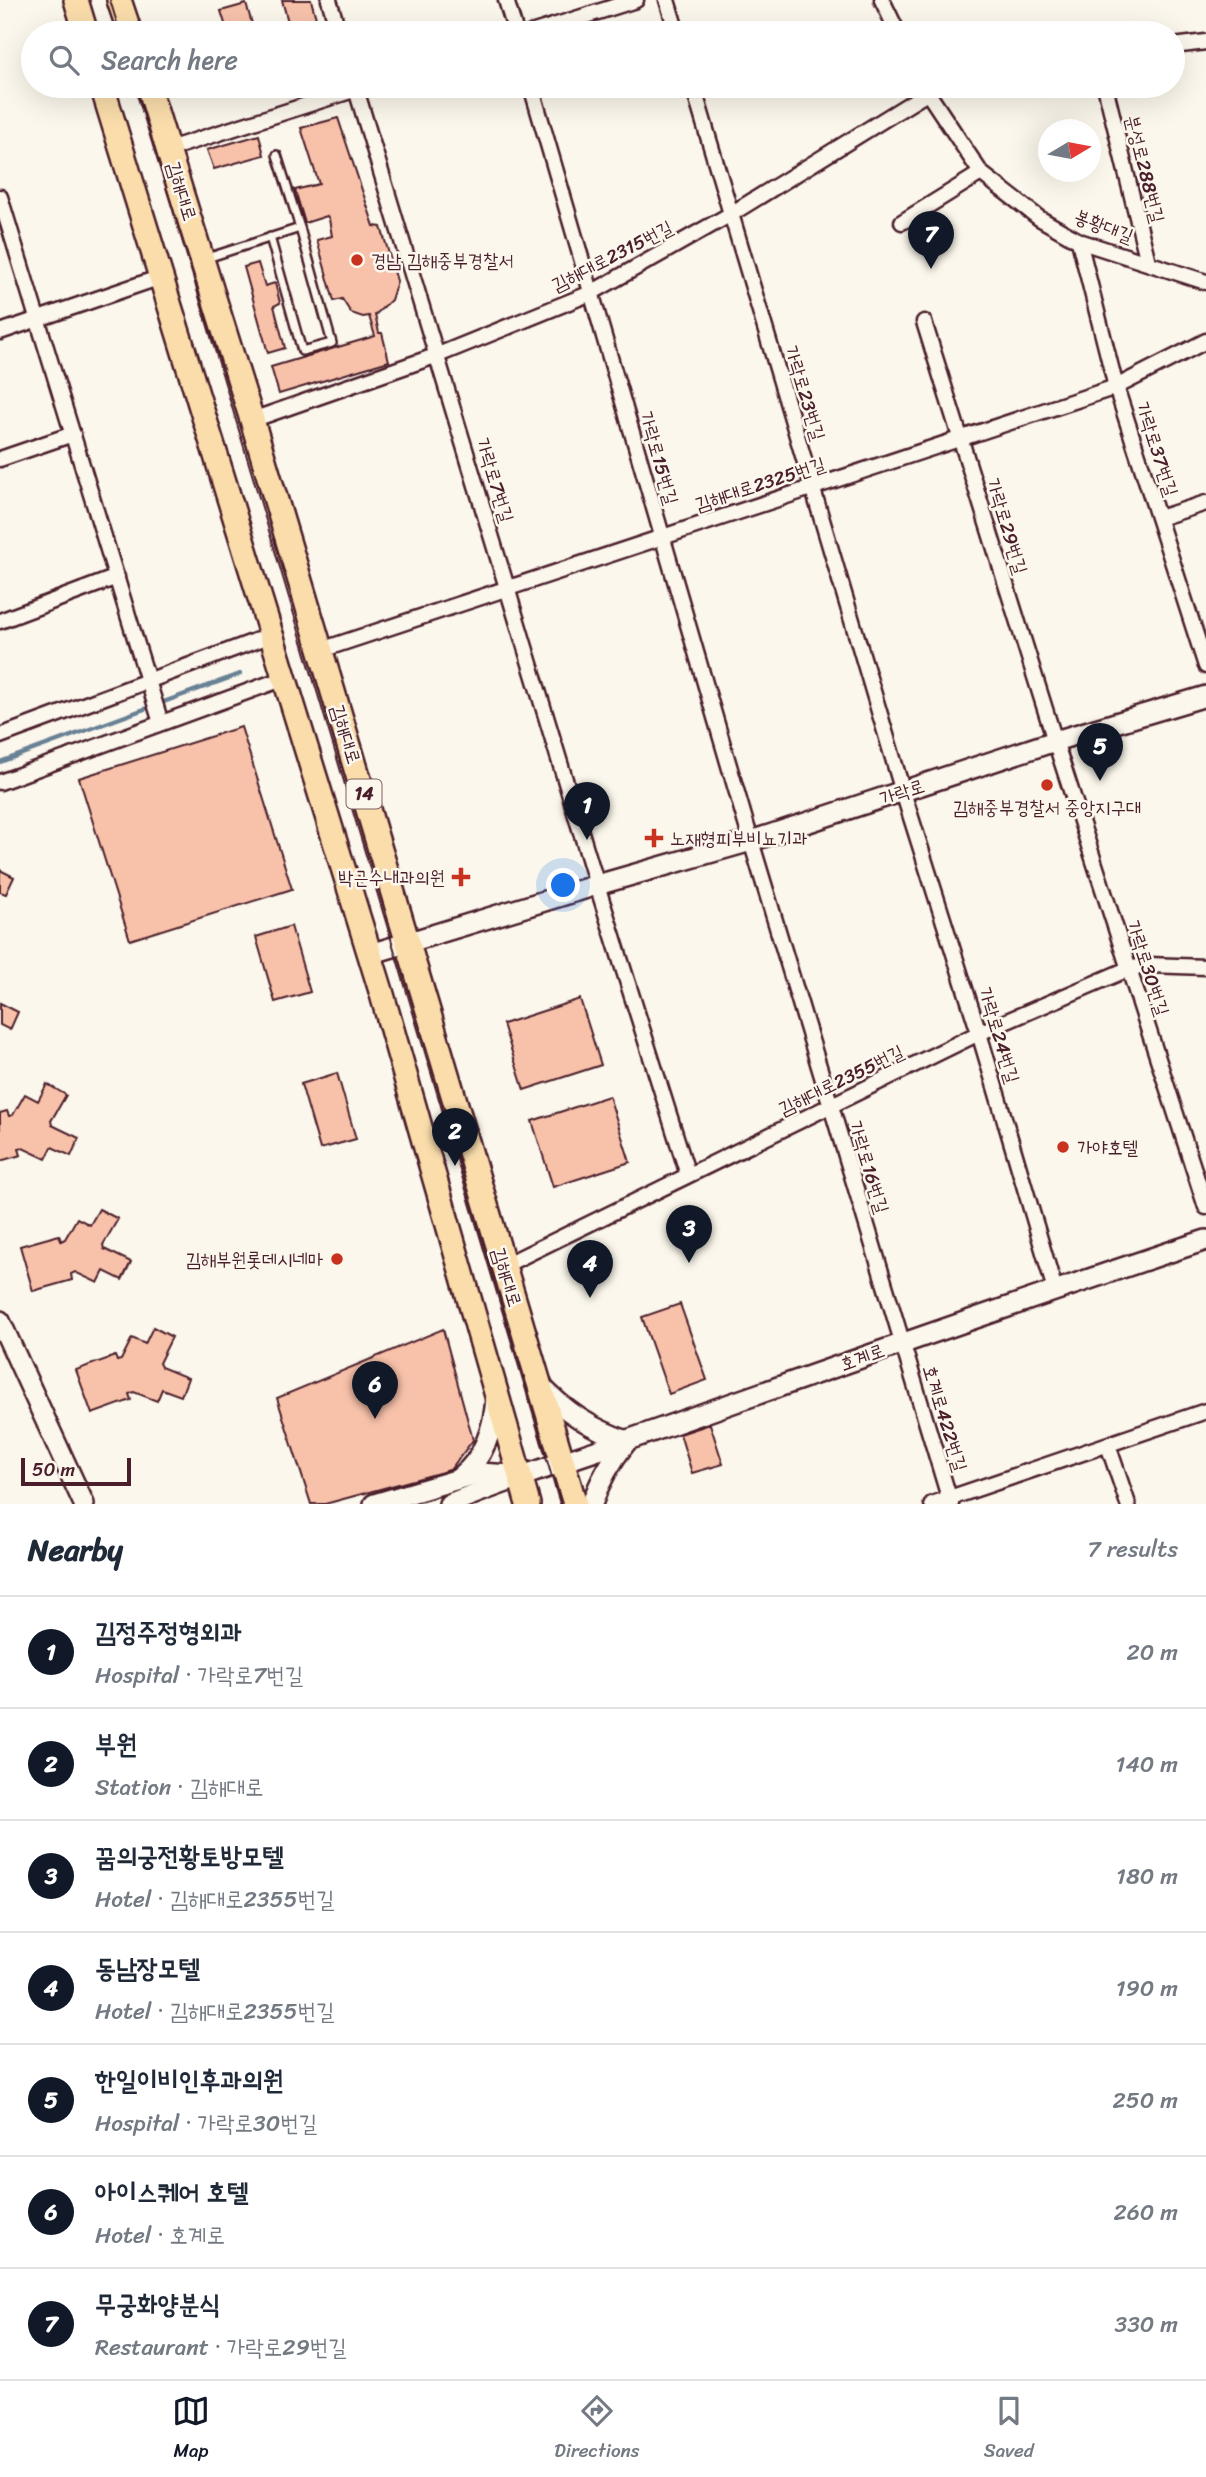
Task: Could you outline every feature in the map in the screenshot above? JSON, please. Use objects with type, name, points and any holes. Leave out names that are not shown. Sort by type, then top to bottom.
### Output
[{"type":"main road","points":[[76,0],[82,21]]},
{"type":"main road","points":[[119,0],[126,21]]},
{"type":"main road","name":"14","points":[[106,98],[370,954],[527,1504]]},
{"type":"main road","name":"김해대로","points":[[152,98],[252,420],[575,1504]]},
{"type":"main road","name":"가락로","points":[[370,954],[751,841],[1055,741],[1206,696]]},
{"type":"main road","name":"호계로","points":[[449,1504],[519,1475],[627,1441],[902,1342],[1206,1240]]},
{"type":"main road","points":[[0,1321],[84,1504]]},
{"type":"main road","points":[[539,1383],[553,1399],[579,1419],[627,1441],[611,1460],[599,1482],[592,1504]]},
{"type":"main road","points":[[444,1483],[463,1476],[477,1458],[495,1417],[496,1394]]},
{"type":"main road","name":"호계로","points":[[374,1504],[478,1473],[519,1475]]},
{"type":"street","points":[[328,0],[335,21]]},
{"type":"street","points":[[506,0],[512,21]]},
{"type":"street","points":[[569,21],[636,0]]},
{"type":"street","points":[[667,0],[673,21]]},
{"type":"street","points":[[882,0],[892,21]]},
{"type":"street","points":[[1185,45],[1206,42]]},
{"type":"street","points":[[169,149],[325,98]]},
{"type":"street","name":"가락로7번길","points":[[362,98],[597,885]]},
{"type":"street","name":"가락로15번길","points":[[534,98],[751,841]]},
{"type":"street","name":"가락로23번길","points":[[697,98],[903,792]]},
{"type":"street","name":"김해대로2315번길","points":[[252,420],[438,355],[590,293],[731,214],[911,98]]},
{"type":"street","name":"봉황대길","points":[[931,98],[981,173],[1039,218],[1079,241],[1206,282]]},
{"type":"street","name":"분성로288번길","points":[[1108,98],[1148,262]]},
{"type":"street","points":[[902,222],[981,173]]},
{"type":"street","points":[[1,202],[157,711]]},
{"type":"street","name":"가락로37번길","points":[[1079,241],[1116,387],[1206,666]]},
{"type":"street","points":[[0,332],[161,277]]},
{"type":"street","name":"가락로29번길","points":[[924,322],[1055,741]]},
{"type":"street","name":"김해대로2325번길","points":[[321,650],[1116,387],[1206,341]]},
{"type":"street","points":[[0,459],[73,434]]},
{"type":"street","points":[[1159,518],[1206,503]]},
{"type":"street","points":[[0,621],[117,578]]},
{"type":"street","points":[[0,736],[271,635]]},
{"type":"street","points":[[0,782],[157,711],[285,678]]},
{"type":"street","name":"가락로30번길","points":[[1055,741],[1206,1207]]},
{"type":"street","name":"가락로24번길","points":[[903,792],[979,1033],[1055,1290]]},
{"type":"street","name":"가락로16번길","points":[[751,841],[902,1342]]},
{"type":"street","points":[[597,885],[688,1175]]},
{"type":"street","name":"김해대로2355번길","points":[[503,1266],[979,1033],[1128,969],[1148,965],[1206,967]]},
{"type":"street","name":"호계로422번길","points":[[902,1342],[950,1501]]},
{"type":"street","points":[[932,1504],[950,1501],[1206,1411]]},
{"type":"street","points":[[1108,1445],[1128,1504]]},
{"type":"lane","points":[[270,237],[302,351],[332,343],[277,155]]},
{"type":"lane","points":[[202,260],[300,228]]},
{"type":"building","points":[[282,0],[311,0],[317,21],[288,21]]},
{"type":"building","points":[[246,4],[251,21],[224,21],[221,11]]},
{"type":"building","name":"경남 김해중부경찰서","points":[[338,118],[374,226],[381,227],[397,281],[391,300],[375,315],[389,361],[279,394],[271,367],[375,336],[369,316],[351,313],[342,299],[334,301],[317,240],[332,236],[329,219],[327,216],[305,223],[295,190],[319,184],[301,128]]},
{"type":"building","points":[[259,135],[264,155],[214,169],[207,150]]},
{"type":"building","points":[[258,263],[265,286],[275,283],[280,303],[274,306],[285,348],[268,353],[244,267]]},
{"type":"building","points":[[241,727],[292,889],[130,940],[79,778]]},
{"type":"building","points":[[0,870],[14,877],[6,894],[0,892]]},
{"type":"building","points":[[291,926],[310,992],[275,1002],[256,937]]},
{"type":"building","points":[[580,999],[601,1065],[524,1090],[503,1024]]},
{"type":"building","points":[[0,1003],[18,1012],[10,1030],[0,1025]]},
{"type":"building","points":[[337,1073],[356,1139],[320,1149],[301,1084]]},
{"type":"building","points":[[47,1084],[66,1095],[51,1121],[52,1125],[79,1138],[71,1156],[52,1147],[46,1159],[23,1148],[19,1149],[21,1155],[0,1161],[0,1113],[7,1111],[9,1116],[13,1115],[25,1094],[38,1101]]},
{"type":"building","points":[[609,1096],[630,1162],[553,1187],[532,1121]]},
{"type":"building","points":[[99,1209],[118,1219],[103,1245],[104,1249],[131,1262],[122,1280],[104,1271],[98,1283],[75,1272],[71,1274],[72,1280],[33,1291],[20,1246],[59,1235],[61,1241],[65,1239],[77,1218],[90,1225]]},
{"type":"building","points":[[680,1304],[707,1380],[669,1394],[642,1317]]},
{"type":"building","points":[[153,1327],[172,1337],[159,1363],[161,1367],[188,1378],[181,1396],[162,1389],[157,1401],[134,1392],[129,1394],[131,1400],[92,1414],[76,1370],[115,1356],[117,1361],[121,1360],[132,1338],[145,1344]]},
{"type":"building","points":[[443,1329],[473,1440],[450,1470],[325,1504],[311,1504],[277,1398]]},
{"type":"building","points":[[710,1424],[723,1464],[692,1473],[680,1434]]},
{"type":"waterway","points":[[0,762],[240,674]]},
{"type":"tram line","points":[[110,0],[116,21]]},
{"type":"tram line","points":[[140,98],[560,1504]]},
{"type":"place","name":"경남 김해중부경찰서","points":[[357,260]]},
{"type":"place","name":"무궁화양분식","points":[[931,269]]},
{"type":"place","name":"한일이비인후과의원","points":[[1100,781]]},
{"type":"place","name":"김해중부경찰서 중앙지구대","points":[[1047,785]]},
{"type":"place","name":"노재형피부비뇨기과","points":[[654,838]]},
{"type":"place","name":"김정주정형외과","points":[[587,840]]},
{"type":"place","name":"박근수내과의원","points":[[461,877]]},
{"type":"place","name":"가야호텔","points":[[1063,1147]]},
{"type":"place","name":"부원","points":[[455,1166]]},
{"type":"place","name":"김해부원롯데시네마","points":[[337,1259]]},
{"type":"place","name":"꿈의궁전황토방모텔","points":[[689,1263]]},
{"type":"place","name":"동남장모텔","points":[[590,1298]]},
{"type":"place","name":"아이스퀘어 호텔","points":[[375,1419]]}]
